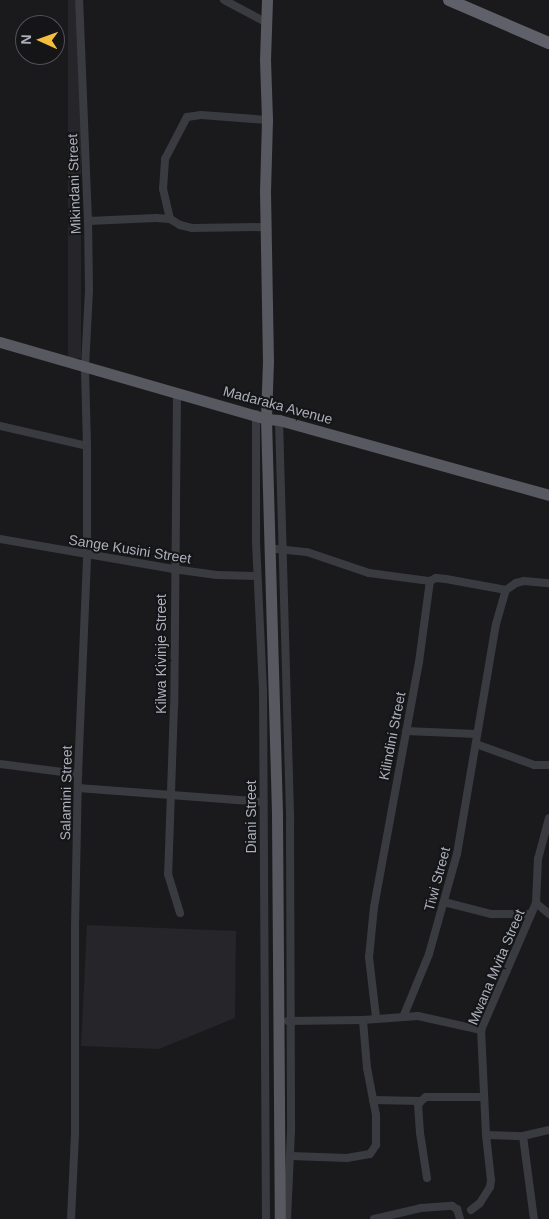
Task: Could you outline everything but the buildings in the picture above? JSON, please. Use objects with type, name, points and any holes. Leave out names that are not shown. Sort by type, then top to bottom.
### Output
[{"type":"highway","points":[[453,1],[549,42]]},
{"type":"main road","points":[[267,0],[265,227],[268,360],[261,417],[270,549],[277,816],[280,1219]]},
{"type":"main road","name":"Madaraka Avenue","points":[[0,342],[261,417],[279,420],[549,494]]},
{"type":"street","name":"Mikindani Street","points":[[79,0],[88,221],[89,290],[85,367]]},
{"type":"street","points":[[224,0],[267,23]]},
{"type":"street","points":[[170,219],[163,189],[165,159],[187,117],[201,115],[267,120]]},
{"type":"street","points":[[88,221],[170,219],[180,226],[192,228],[265,227]]},
{"type":"street","name":"Salamini Street","points":[[71,1219],[75,1135],[75,928],[78,774],[86,554],[87,446],[85,367]]},
{"type":"street","name":"Kilwa Kivinje Street","points":[[177,393],[173,569],[174,706],[168,874],[180,912]]},
{"type":"street","name":"Diani Street","points":[[261,417],[257,576],[263,689],[266,1219]]},
{"type":"street","points":[[279,420],[288,695],[291,1156],[287,1219]]},
{"type":"street","points":[[0,426],[87,446]]},
{"type":"street","name":"Sange Kusini Street","points":[[0,539],[173,569],[257,576]]},
{"type":"street","points":[[270,549],[282,548],[307,552],[369,574],[430,581],[436,578],[446,579],[506,590],[516,583],[524,581],[549,583]]},
{"type":"street","name":"Kilindini Street","points":[[376,1017],[370,976],[371,934],[430,581]]},
{"type":"street","name":"Tiwi Street","points":[[404,1015],[429,954],[457,854],[496,624],[506,590]]},
{"type":"street","points":[[406,731],[476,734]]},
{"type":"street","points":[[476,744],[534,765],[549,765]]},
{"type":"street","points":[[0,764],[78,774]]},
{"type":"street","points":[[78,788],[264,802]]},
{"type":"street","name":"Mwana Mvita Street","points":[[471,1210],[480,1203],[490,1187],[491,1174],[483,1097],[481,1030],[536,902],[538,859],[549,818]]},
{"type":"street","points":[[444,902],[490,914],[531,914]]},
{"type":"street","points":[[536,902],[549,914]]},
{"type":"street","points":[[279,1021],[363,1020],[404,1015],[418,1016],[481,1030]]},
{"type":"street","points":[[291,1156],[347,1158],[370,1154],[376,1145],[377,1132],[367,1068],[363,1020]]},
{"type":"street","points":[[427,1178],[418,1105],[426,1097],[483,1097]]},
{"type":"street","points":[[373,1100],[421,1101]]},
{"type":"street","points":[[486,1135],[523,1136],[549,1130]]},
{"type":"street","points":[[523,1136],[534,1219]]},
{"type":"street","points":[[374,1219],[421,1208],[452,1206],[457,1209],[460,1219]]},
{"type":"shaded area","points":[[68,0],[81,0],[81,358],[68,358]]},
{"type":"shaded area","points":[[87,925],[236,931],[235,1018],[159,1049],[81,1046]]}]
